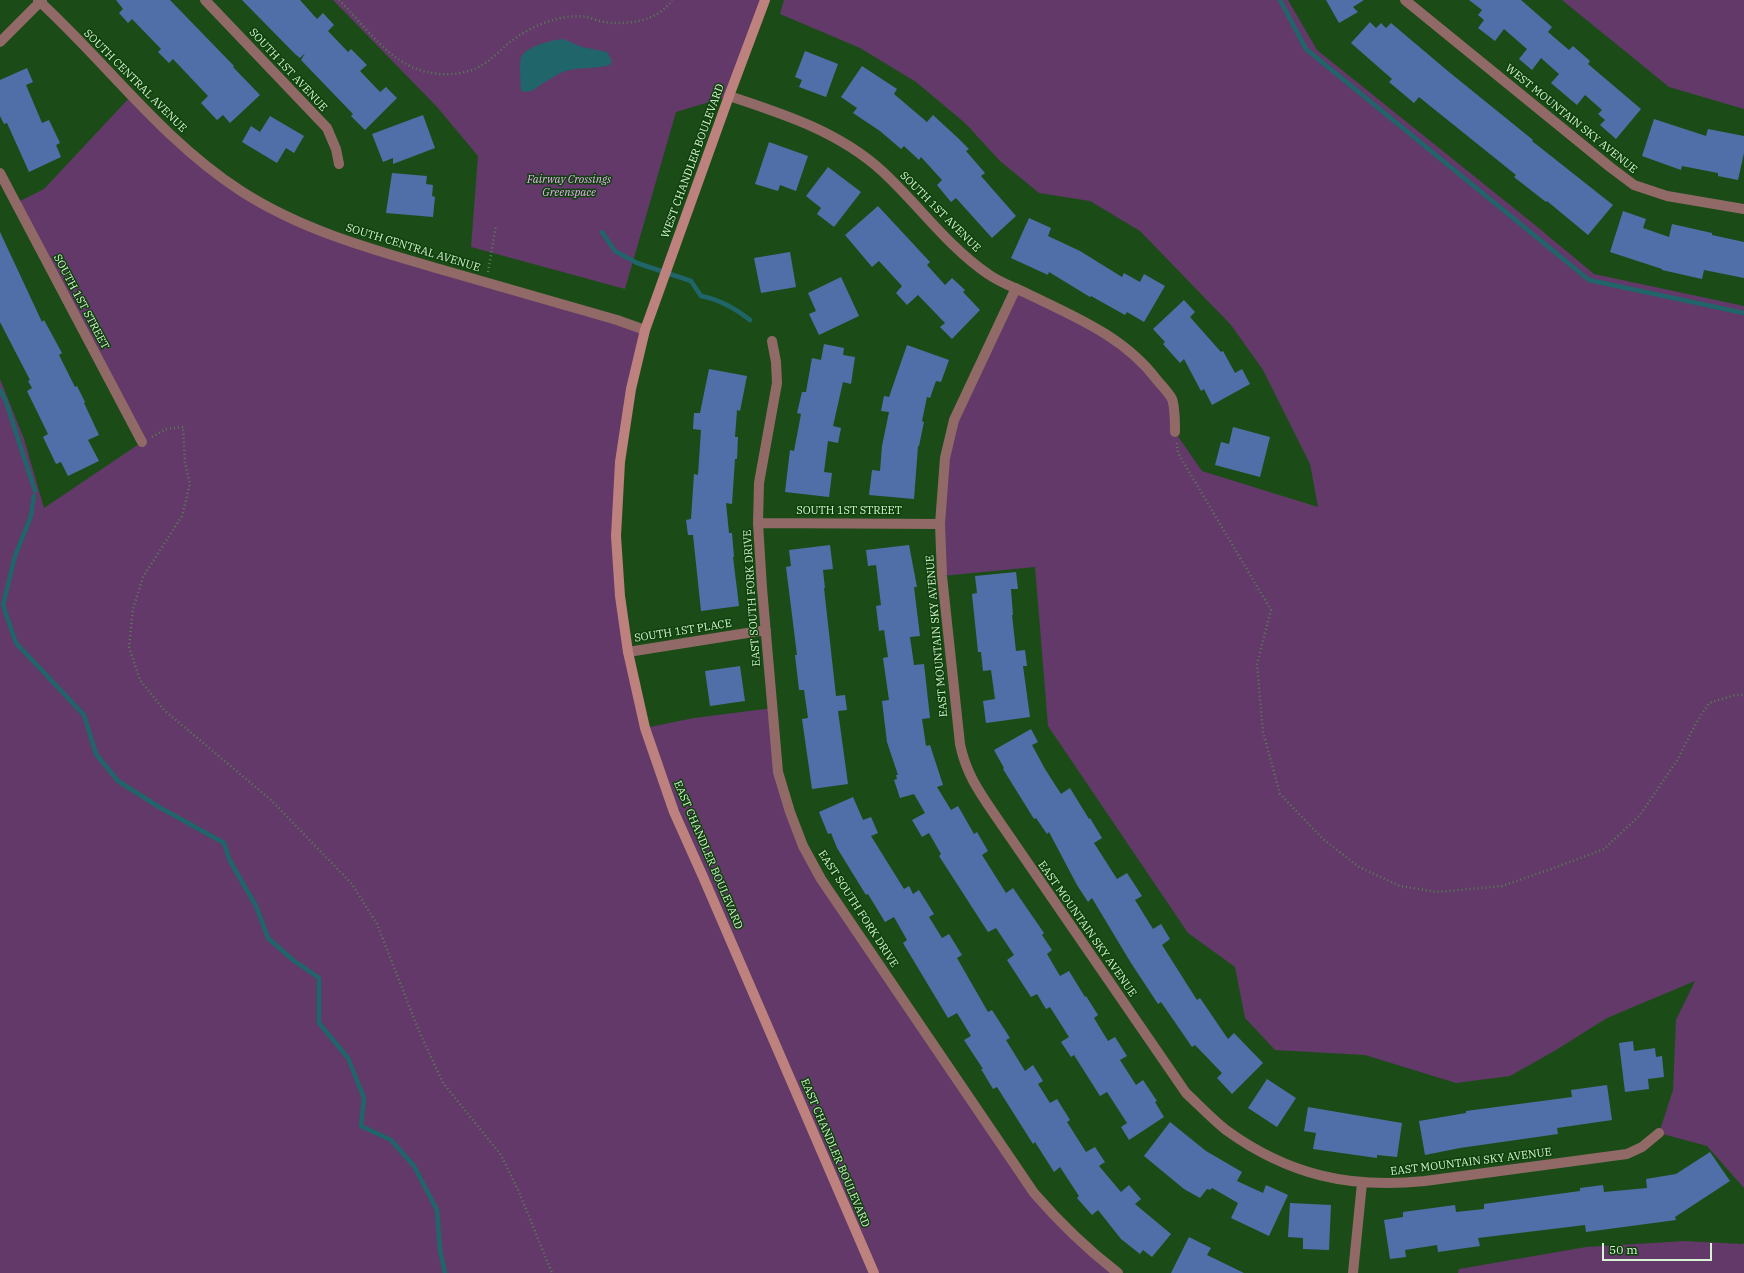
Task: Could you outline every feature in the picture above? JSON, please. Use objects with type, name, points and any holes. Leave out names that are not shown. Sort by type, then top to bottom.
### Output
[{"type":"main road","name":"WEST CHANDLER BOULEVARD","points":[[645,330],[765,0]]},
{"type":"main road","name":"EAST CHANDLER BOULEVARD","points":[[645,330],[631,390],[619,476],[616,536],[620,596],[628,652],[645,728],[674,812],[874,1273]]},
{"type":"street","name":"SOUTH 1ST AVENUE","points":[[205,0],[327,128],[336,149],[339,164]]},
{"type":"street","name":"WEST MOUNTAIN SKY AVENUE","points":[[1405,0],[1634,185],[1667,196],[1744,209]]},
{"type":"street","points":[[0,42],[40,1]]},
{"type":"street","name":"SOUTH CENTRAL AVENUE","points":[[40,1],[164,129],[240,190],[280,213],[358,245],[617,320],[645,330]]},
{"type":"street","name":"SOUTH 1ST AVENUE","points":[[729,96],[815,127],[835,137],[861,154],[904,191],[933,225],[988,274],[1090,324],[1126,348],[1148,368],[1172,400],[1175,432]]},
{"type":"street","name":"SOUTH 1ST STREET","points":[[0,173],[142,442]]},
{"type":"street","name":"EAST MOUNTAIN SKY AVENUE","points":[[1016,288],[954,420],[945,458],[940,524],[942,576],[963,762],[971,778],[997,818],[1186,1093],[1225,1129],[1250,1146],[1277,1160],[1299,1170],[1362,1183],[1395,1184],[1425,1181],[1627,1154],[1642,1146],[1659,1133]]},
{"type":"street","name":"EAST SOUTH FORK DRIVE","points":[[772,341],[776,362],[777,383],[759,483],[758,523],[778,772],[790,812],[803,846],[818,872],[1034,1193],[1060,1223],[1094,1254],[1118,1273]]},
{"type":"street","name":"SOUTH 1ST STREET","points":[[758,523],[940,524]]},
{"type":"street","name":"SOUTH 1ST PLACE","points":[[628,652],[766,630]]},
{"type":"street","points":[[1353,1273],[1362,1183]]},
{"type":"path","points":[[339,0],[386,49],[407,65],[426,72],[446,74],[465,72],[482,65],[512,40],[532,28],[551,20],[570,16],[587,17],[602,22],[634,22],[653,17],[667,7],[672,0]]},
{"type":"path","points":[[487,282],[496,225]]},
{"type":"path","points":[[142,442],[166,429],[182,427],[185,463],[190,484],[182,516],[143,577],[133,610],[129,647],[140,680],[164,710],[272,800],[352,884],[377,924],[419,1031],[443,1083],[501,1155],[519,1192],[552,1273]]},
{"type":"path","points":[[1175,432],[1178,453],[1271,610],[1257,664],[1263,732],[1280,794],[1323,839],[1347,858],[1359,867],[1400,886],[1437,892],[1502,886],[1604,849],[1640,815],[1678,759],[1695,725],[1709,703],[1735,695],[1744,695]]},
{"type":"green space","name":"Fairway Crossings Greenspace","points":[[333,0],[765,0],[729,96],[676,112],[625,289],[471,247],[478,156],[437,107]]},
{"type":"green space","points":[[784,0],[1288,0],[1317,50],[1594,274],[1744,306],[1744,1188],[1707,1146],[1659,1133],[1673,1090],[1676,1020],[1695,981],[1607,1018],[1556,1050],[1510,1076],[1456,1083],[1365,1055],[1275,1050],[1245,1018],[1235,967],[1188,933],[1048,726],[1035,567],[942,576],[940,524],[954,420],[1016,288],[1121,343],[1172,400],[1175,432],[1202,471],[1318,507],[1310,464],[1263,370],[1231,325],[1140,231],[1090,201],[1039,193],[1000,161],[965,123],[916,82],[860,48],[780,14]]},
{"type":"green space","points":[[1562,0],[1744,0],[1744,109],[1669,87]]},
{"type":"green space","points":[[131,96],[214,170],[311,227],[645,330],[620,462],[620,596],[645,728],[694,718],[773,708],[778,772],[803,846],[1034,1193],[1118,1273],[0,1273],[0,379],[24,439],[44,508],[142,442],[16,203],[44,189]]},
{"type":"green space","points":[[1685,1241],[1744,1243],[1744,1273],[1458,1273],[1459,1269],[1586,1247]]},
{"type":"water","points":[[563,39],[582,47],[607,52],[612,61],[610,65],[566,71],[532,91],[525,92],[521,90],[520,65],[523,54],[533,47]]},
{"type":"building","points":[[116,0],[170,0],[260,95],[230,123],[223,115],[217,120],[201,103],[208,96],[173,59],[169,63],[158,52],[161,49],[132,19],[128,23],[119,13],[123,9]]},
{"type":"building","points":[[242,0],[300,0],[317,19],[323,13],[334,25],[328,31],[348,52],[351,49],[367,65],[360,71],[380,92],[386,87],[397,98],[365,130],[351,116],[353,114],[301,60],[305,53],[300,58],[295,54]]},
{"type":"building","points":[[1326,0],[1364,0],[1353,7],[1358,12],[1339,23]]},
{"type":"building","points":[[1469,0],[1521,0],[1552,27],[1548,32],[1569,50],[1573,46],[1590,61],[1588,64],[1641,109],[1616,139],[1600,125],[1605,120],[1598,114],[1602,110],[1585,95],[1577,105],[1551,83],[1559,74],[1541,58],[1532,70],[1519,59],[1527,49],[1504,29],[1495,41],[1478,28],[1484,20],[1478,15],[1482,10]]},
{"type":"building","points":[[1370,22],[1376,28],[1381,23],[1386,28],[1391,23],[1533,140],[1532,141],[1613,205],[1588,235],[1547,201],[1546,202],[1514,177],[1516,175],[1419,97],[1414,103],[1389,82],[1392,79],[1351,43]]},
{"type":"building","points":[[805,51],[838,64],[826,97],[799,87],[802,80],[795,77]]},
{"type":"building","points":[[862,66],[897,89],[894,94],[927,122],[933,115],[969,149],[966,151],[985,173],[981,176],[1016,216],[992,238],[956,198],[951,202],[937,185],[942,180],[921,157],[919,160],[904,146],[901,149],[880,131],[853,113],[857,108],[841,97]]},
{"type":"building","points":[[27,68],[33,82],[26,85],[42,123],[49,120],[60,143],[56,145],[61,157],[29,172],[7,123],[4,124],[0,116],[0,80]]},
{"type":"building","points":[[423,115],[435,148],[393,164],[393,158],[383,162],[372,134]]},
{"type":"building","points":[[270,116],[304,136],[294,153],[286,148],[277,163],[242,142],[251,126],[260,132]]},
{"type":"building","points":[[1654,119],[1706,136],[1708,129],[1744,136],[1744,153],[1738,180],[1718,176],[1718,173],[1682,166],[1681,170],[1642,156]]},
{"type":"building","points":[[769,142],[808,156],[796,191],[780,185],[778,191],[755,184]]},
{"type":"building","points":[[828,167],[861,192],[834,227],[817,214],[821,208],[806,196]]},
{"type":"building","points":[[392,173],[427,176],[426,184],[433,185],[432,196],[435,197],[433,217],[386,213]]},
{"type":"building","points":[[878,206],[930,262],[927,265],[945,285],[952,278],[965,290],[963,292],[980,310],[952,339],[940,327],[945,323],[918,295],[907,305],[896,293],[902,286],[879,261],[872,267],[845,235]]},
{"type":"building","points":[[1623,211],[1646,219],[1643,228],[1669,237],[1672,224],[1744,242],[1744,278],[1704,270],[1702,279],[1662,270],[1610,252]]},
{"type":"building","points":[[1029,218],[1051,228],[1048,236],[1080,251],[1122,277],[1124,273],[1140,282],[1144,274],[1165,286],[1144,322],[1127,312],[1125,315],[1091,296],[1090,297],[1049,272],[1048,275],[1011,258]]},
{"type":"building","points":[[0,232],[42,322],[44,320],[62,353],[59,355],[75,387],[77,386],[85,402],[84,403],[99,435],[88,440],[99,461],[68,476],[61,462],[56,464],[43,437],[48,434],[27,391],[32,388],[28,381],[30,380],[0,322]]},
{"type":"building","points":[[790,252],[796,287],[761,293],[754,258]]},
{"type":"building","points":[[841,277],[859,316],[819,335],[809,314],[816,311],[808,293]]},
{"type":"building","points":[[1184,300],[1195,312],[1190,317],[1221,352],[1223,351],[1235,373],[1242,369],[1250,384],[1212,405],[1204,389],[1201,391],[1184,359],[1180,363],[1163,344],[1165,342],[1153,329]]},
{"type":"building","points":[[824,344],[844,348],[843,355],[855,357],[851,384],[843,382],[833,426],[841,428],[838,443],[828,441],[824,472],[832,473],[829,497],[785,492],[790,450],[794,451],[801,414],[797,413],[802,392],[806,392],[812,358],[821,360]]},
{"type":"building","points":[[907,345],[949,360],[941,382],[936,381],[930,398],[927,397],[922,421],[924,422],[918,446],[914,499],[869,495],[872,470],[880,471],[882,446],[889,412],[881,411],[884,396],[889,397]]},
{"type":"building","points":[[709,369],[747,376],[740,411],[737,410],[735,437],[738,437],[737,459],[735,459],[732,504],[726,503],[729,533],[732,533],[733,557],[739,606],[701,611],[693,535],[688,535],[686,520],[691,519],[694,474],[698,475],[701,430],[693,429],[694,413],[700,413]]},
{"type":"building","points":[[1233,427],[1270,437],[1260,477],[1215,465],[1221,442],[1229,444]]},
{"type":"building","points":[[830,545],[833,569],[823,570],[824,588],[836,696],[845,695],[847,710],[838,711],[848,784],[812,789],[802,719],[808,718],[804,690],[799,690],[795,655],[797,655],[786,567],[791,566],[789,550]]},
{"type":"building","points":[[909,545],[917,587],[914,587],[920,636],[910,637],[914,665],[924,664],[930,718],[922,719],[926,746],[930,745],[943,785],[937,787],[951,810],[958,806],[974,834],[977,832],[988,851],[982,855],[1006,893],[1013,888],[1044,933],[1042,935],[1052,950],[1047,954],[1060,976],[1069,971],[1098,1015],[1094,1018],[1108,1041],[1115,1037],[1127,1056],[1120,1060],[1136,1085],[1143,1080],[1157,1101],[1155,1102],[1164,1117],[1129,1140],[1121,1127],[1127,1123],[1107,1092],[1100,1096],[1074,1055],[1071,1057],[1061,1042],[1069,1037],[1050,1007],[1046,1009],[1037,994],[1031,997],[1007,960],[1014,955],[996,928],[988,932],[939,856],[941,854],[929,833],[922,837],[912,820],[925,813],[914,794],[900,798],[894,780],[897,779],[896,775],[898,775],[887,742],[882,701],[889,700],[883,658],[888,657],[884,630],[879,631],[876,606],[881,605],[876,565],[868,566],[866,550]]},
{"type":"building","points":[[1016,572],[1018,589],[1011,589],[1012,615],[1016,651],[1025,650],[1027,666],[1023,666],[1030,717],[986,723],[983,701],[995,699],[991,670],[983,671],[981,652],[978,652],[972,594],[977,593],[975,576]]},
{"type":"building","points":[[740,666],[745,701],[710,706],[705,671]]},
{"type":"building","points":[[1031,729],[1038,742],[1032,745],[1045,769],[1061,794],[1070,788],[1089,819],[1090,818],[1102,838],[1094,843],[1117,879],[1127,873],[1142,896],[1135,900],[1153,929],[1161,924],[1170,939],[1162,945],[1197,1000],[1200,998],[1228,1039],[1234,1033],[1263,1063],[1232,1094],[1217,1078],[1222,1073],[1195,1045],[1192,1047],[1161,1002],[1158,1004],[1131,963],[1092,898],[1088,902],[1077,885],[1049,832],[1047,834],[1036,818],[1034,819],[1003,769],[1004,768],[994,750]]},
{"type":"building","points":[[853,797],[863,820],[871,817],[878,833],[871,836],[904,889],[909,886],[913,894],[919,890],[934,914],[929,917],[942,938],[949,934],[962,955],[957,958],[988,1012],[992,1010],[1010,1038],[1006,1040],[1025,1071],[1033,1065],[1043,1081],[1038,1084],[1050,1103],[1057,1099],[1070,1120],[1067,1122],[1086,1152],[1095,1147],[1105,1162],[1099,1166],[1121,1192],[1129,1185],[1141,1199],[1135,1204],[1171,1234],[1152,1257],[1143,1250],[1140,1254],[1121,1239],[1098,1210],[1092,1215],[1077,1198],[1079,1196],[1060,1167],[1054,1172],[1035,1142],[1033,1144],[997,1087],[993,1089],[981,1069],[983,1069],[964,1040],[971,1036],[957,1013],[948,1018],[903,943],[907,940],[894,917],[885,922],[868,894],[866,895],[837,848],[831,833],[828,834],[819,812]]},
{"type":"building","points":[[1633,1041],[1634,1051],[1655,1048],[1656,1057],[1662,1056],[1664,1077],[1648,1079],[1649,1089],[1625,1092],[1619,1043]]},
{"type":"building","points":[[1267,1079],[1296,1098],[1277,1127],[1248,1108]]},
{"type":"building","points":[[1607,1085],[1612,1120],[1557,1128],[1558,1134],[1460,1148],[1425,1155],[1419,1121],[1466,1113],[1466,1111],[1572,1097],[1571,1090]]},
{"type":"building","points":[[1308,1107],[1402,1123],[1397,1157],[1377,1155],[1377,1158],[1313,1149],[1316,1133],[1304,1131]]},
{"type":"building","points":[[1170,1122],[1206,1151],[1242,1172],[1237,1181],[1263,1193],[1266,1185],[1288,1195],[1269,1236],[1231,1218],[1238,1203],[1212,1188],[1210,1190],[1207,1189],[1200,1198],[1184,1189],[1144,1156]]},
{"type":"building","points":[[1710,1152],[1730,1181],[1675,1217],[1676,1220],[1586,1232],[1585,1225],[1478,1238],[1480,1246],[1438,1252],[1437,1245],[1405,1250],[1406,1257],[1390,1259],[1384,1220],[1403,1217],[1403,1212],[1455,1205],[1456,1212],[1484,1209],[1484,1204],[1580,1191],[1580,1188],[1603,1185],[1604,1192],[1647,1188],[1646,1179],[1676,1174]]},
{"type":"building","points":[[1290,1203],[1331,1205],[1329,1250],[1303,1249],[1303,1238],[1288,1237]]},
{"type":"building","points":[[1189,1237],[1211,1248],[1207,1255],[1244,1273],[1171,1273]]},
{"type":"waterway","points":[[1280,0],[1306,49],[1589,280],[1744,313]]},
{"type":"waterway","points":[[602,232],[615,251],[637,263],[691,281],[701,296],[714,299],[727,305],[750,320]]},
{"type":"waterway","points":[[0,390],[5,399],[35,491]]},
{"type":"waterway","points":[[34,496],[31,516],[15,556],[3,605],[16,643],[84,715],[96,754],[118,781],[159,807],[224,843],[230,861],[256,906],[268,938],[293,960],[319,978],[319,1023],[348,1058],[364,1098],[361,1126],[391,1140],[414,1166],[437,1210],[440,1250],[445,1273]]}]
